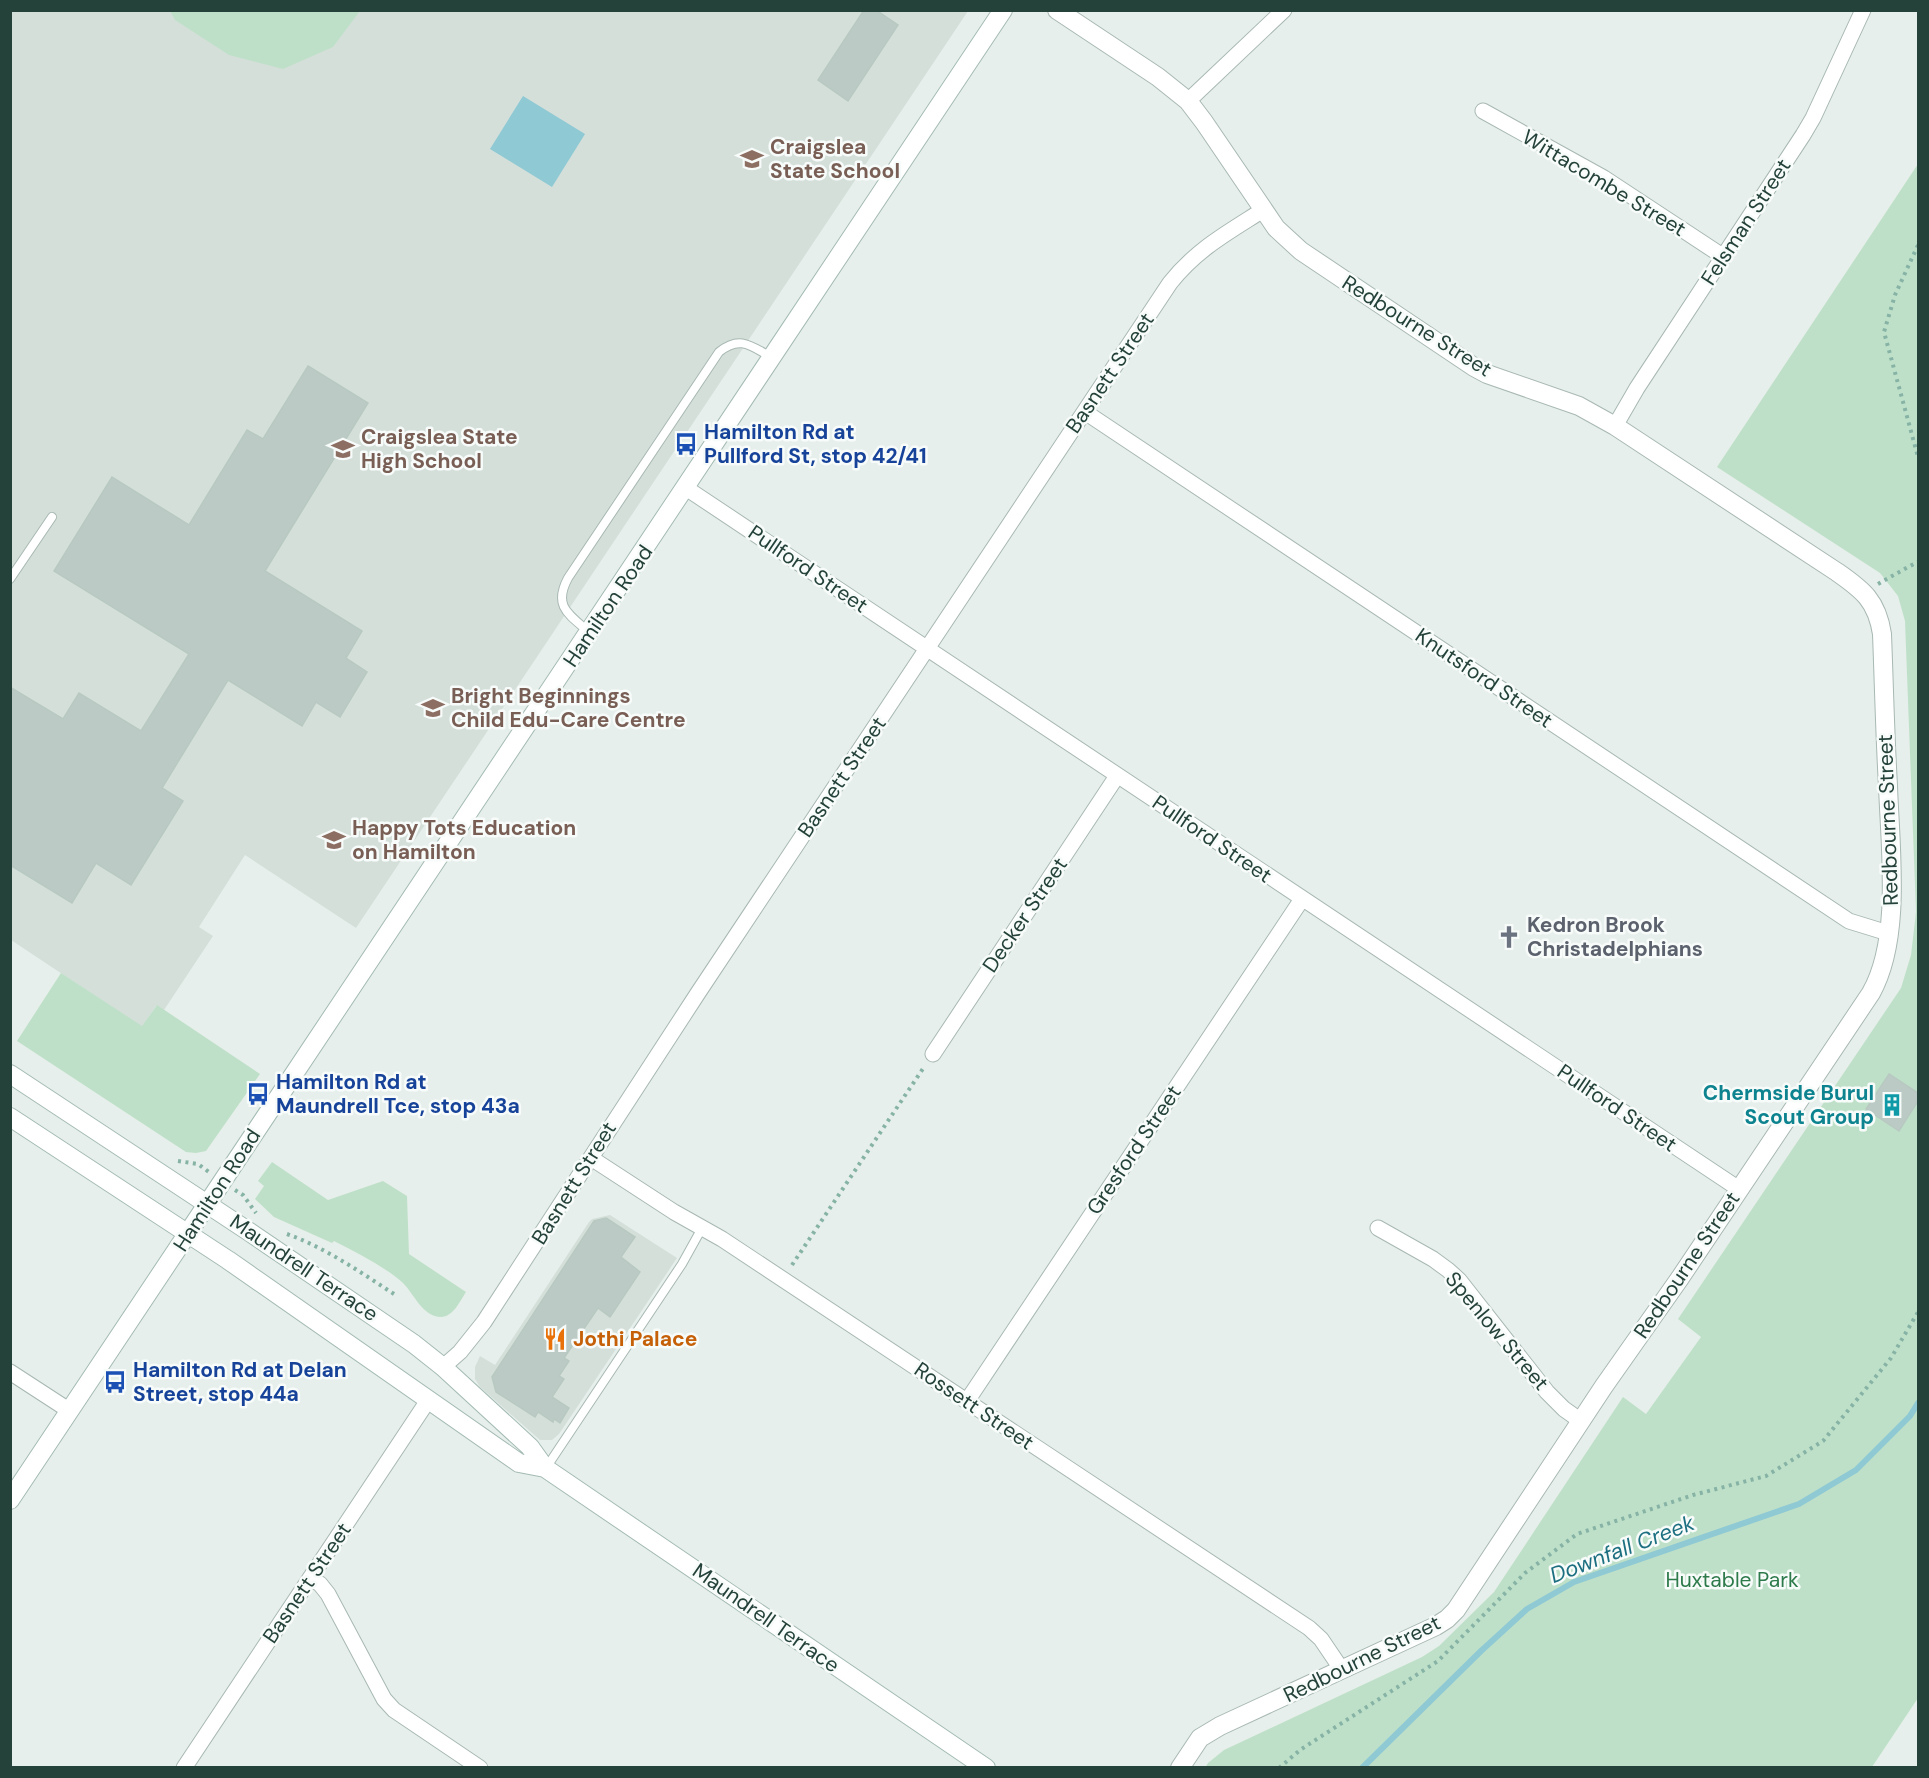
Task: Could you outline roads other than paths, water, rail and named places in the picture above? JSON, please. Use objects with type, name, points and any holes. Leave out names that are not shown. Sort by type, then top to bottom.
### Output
[{"type":"main road","name":"Hamilton Road","points":[[10,1500],[590,633],[1003,10]]},
{"type":"main road","name":"Redbourne Street","points":[[1057,10],[1158,77],[1188,101],[1276,228],[1301,251],[1474,367],[1495,377],[1579,406],[1615,426],[1837,572],[1867,596],[1875,607],[1882,634],[1892,898],[1882,969],[1874,988],[1680,1278],[1581,1421],[1466,1597],[1447,1619],[1220,1725],[1200,1738],[1180,1767]]},
{"type":"main road","name":"Maundrell Terrace","points":[[10,1074],[364,1308],[443,1367],[530,1447],[545,1468],[986,1767]]},
{"type":"main road","name":"Maundrell Terrace","points":[[10,1117],[188,1234],[519,1462],[545,1468]]},
{"type":"street","points":[[1188,101],[1284,10]]},
{"type":"street","name":"Felsman Street","points":[[1615,426],[1637,388],[1813,118],[1863,10]]},
{"type":"street","name":"Wittacombe Street","points":[[1483,111],[1604,178],[1724,257]]},
{"type":"street","name":"Basnett Street","points":[[443,1367],[460,1352],[484,1322],[685,1012],[1170,283],[1182,268],[1204,248],[1263,210]]},
{"type":"street","name":"Knutsford Street","points":[[1084,411],[1849,921],[1888,933]]},
{"type":"street","name":"Pullford Street","points":[[686,488],[1739,1189]]},
{"type":"street","name":"Decker Street","points":[[933,1054],[1117,776]]},
{"type":"street","name":"Gresford Street","points":[[967,1401],[1302,899]]},
{"type":"street","name":"Rossett Street","points":[[591,1158],[674,1212],[722,1239],[1309,1628],[1322,1639],[1342,1670]]},
{"type":"street","name":"Spenlow Street","points":[[1378,1228],[1448,1270],[1459,1280],[1547,1392],[1564,1409],[1581,1421]]},
{"type":"street","points":[[10,1372],[70,1411]]},
{"type":"street","name":"Basnett Street","points":[[184,1767],[429,1399]]},
{"type":"street","points":[[310,1578],[328,1594],[384,1700],[394,1710],[480,1767]]},
{"type":"lane","points":[[590,633],[564,609],[561,594],[568,578],[719,352],[727,346],[740,342],[773,358]]},
{"type":"lane","points":[[10,579],[52,517]]},
{"type":"lane","points":[[545,1468],[682,1264],[702,1228]]},
{"type":"water","points":[[523,96],[585,134],[552,187],[490,149]]},
{"type":"waterway","name":"Downfall Creek","points":[[1362,1768],[1527,1609],[1574,1582],[1799,1504],[1856,1470],[1910,1416],[1918,1403]]},
{"type":"place","name":"Craigslea State School","points":[[752,159]]},
{"type":"place","name":"Hamilton Rd at Pullford St, stop 42/41","points":[[686,444]]},
{"type":"place","name":"Craigslea State High School","points":[[343,449]]},
{"type":"place","name":"Bright Beginnings Child Edu-Care Centre","points":[[433,708]]},
{"type":"place","name":"Happy Tots Education on Hamilton","points":[[334,840]]},
{"type":"place","name":"Kedron Brook Christadelphians","points":[[1509,937]]},
{"type":"place","name":"Hamilton Rd at Maundrell Tce, stop 43a","points":[[258,1094]]},
{"type":"place","name":"Chermside Burul Scout Group","points":[[1892,1105]]},
{"type":"place","name":"Jothi Palace","points":[[555,1339]]},
{"type":"place","name":"Hamilton Rd at Delan Street, stop 44a","points":[[115,1382]]},
{"type":"park label","name":"Huxtable Park","points":[[1732,1580]]}]
